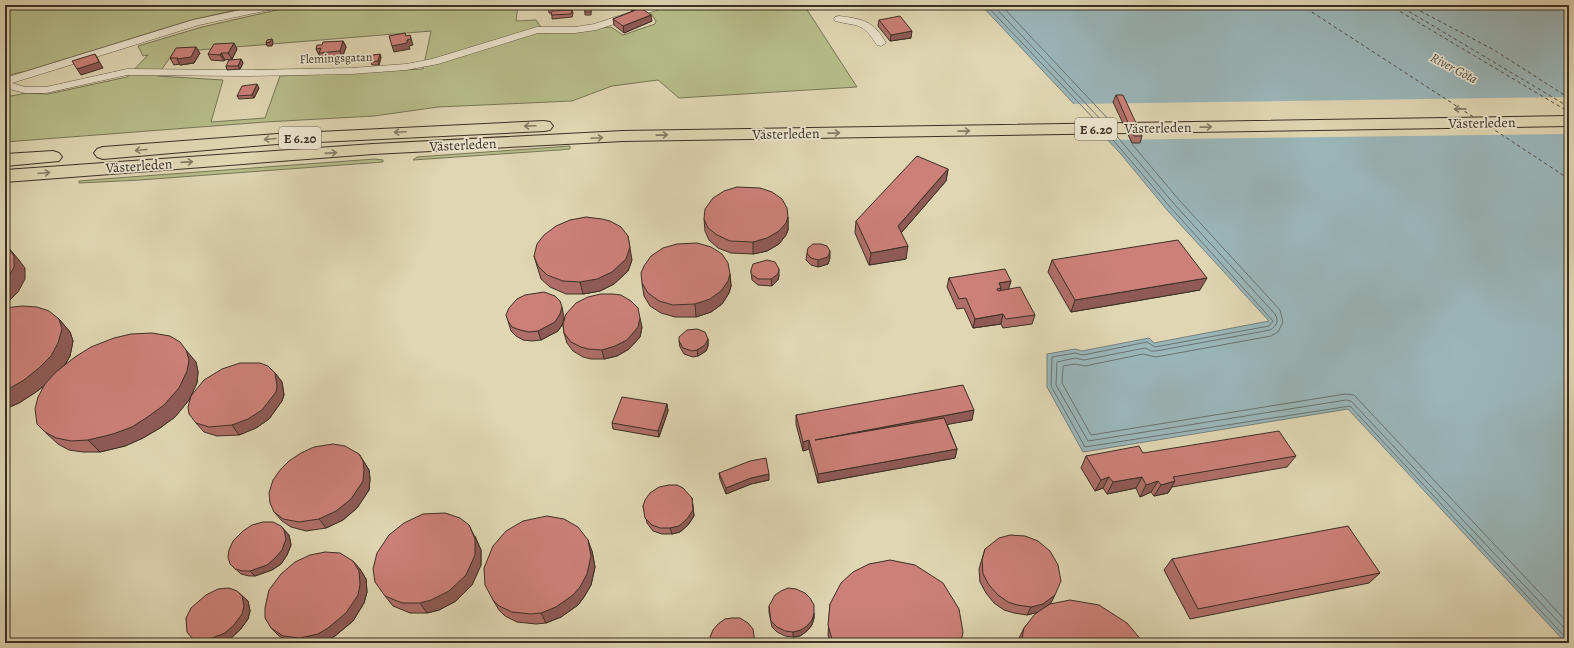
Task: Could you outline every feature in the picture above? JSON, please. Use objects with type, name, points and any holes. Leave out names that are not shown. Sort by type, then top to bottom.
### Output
[{"type":"highway","name":"Västerleden","points":[[5,160],[277,139],[624,129],[1569,107]]},
{"type":"highway","name":"Västerleden","points":[[5,176],[624,129],[1569,122]]},
{"type":"street","points":[[5,82],[190,24],[278,5]]},
{"type":"street","name":"Flemingsgatan","points":[[5,85],[25,90],[46,90],[127,72],[276,73],[406,67],[434,62],[538,30],[575,30],[596,27],[662,5]]},
{"type":"street","points":[[839,19],[865,23],[876,33],[881,43]]},
{"type":"green space","points":[[5,5],[258,5],[191,20],[26,71],[5,76]]},
{"type":"green space","points":[[299,5],[518,5],[516,21],[536,20],[545,33],[611,27],[623,35],[655,24],[656,21],[650,12],[673,5],[804,5],[857,87],[679,98],[658,80],[612,86],[572,101],[438,107],[374,116],[265,122],[5,142],[5,97],[27,93],[48,94],[127,77],[148,55],[143,56],[138,46],[202,27]],"holes":[[[431,31],[423,69],[280,76],[265,118],[211,122],[223,80],[157,76],[174,52]]]},
{"type":"green space","points":[[570,146],[570,149],[559,150],[413,160],[417,157]]},
{"type":"green space","points":[[375,159],[383,160],[383,162],[140,180],[79,183],[79,181],[103,179]]},
{"type":"water","name":"River Göta","points":[[981,5],[1569,5],[1569,643],[1566,643],[1348,409],[1083,452],[1047,387],[1047,354],[1075,349],[1082,351],[1149,338],[1154,343],[1269,321],[1168,211],[1120,153]]},
{"type":"pier","points":[[1569,97],[1569,134],[1105,140],[1071,104]]},
{"type":"building","points":[[548,5],[556,5],[556,7],[548,7]]},
{"type":"building","points":[[585,8],[591,8],[591,12],[585,12]]},
{"type":"building","points":[[641,8],[651,15],[623,26],[613,19]]},
{"type":"building","points":[[572,10],[571,14],[551,15],[552,11]]},
{"type":"building","points":[[900,16],[912,31],[891,35],[879,20]]},
{"type":"building","points":[[405,33],[406,36],[410,35],[411,39],[407,40],[407,43],[392,46],[389,36]]},
{"type":"building","points":[[272,39],[270,42],[266,43],[267,40]]},
{"type":"building","points":[[343,41],[340,51],[319,53],[321,48],[316,49],[317,45],[322,45],[323,42]]},
{"type":"building","points":[[234,43],[228,53],[221,53],[220,55],[208,54],[214,44]]},
{"type":"building","points":[[196,47],[191,57],[177,59],[178,58],[170,58],[176,48]]},
{"type":"building","points":[[95,54],[99,62],[77,69],[72,61]]},
{"type":"building","points":[[380,54],[378,61],[371,62],[373,55]]},
{"type":"building","points":[[241,59],[238,66],[226,66],[229,60]]},
{"type":"building","points":[[257,84],[252,95],[237,96],[242,86]]},
{"type":"building","points":[[1116,95],[1123,95],[1142,136],[1134,136]]},
{"type":"building","points":[[917,156],[948,169],[898,226],[908,246],[871,253],[856,221]]},
{"type":"building","points":[[737,187],[760,188],[772,192],[782,199],[787,208],[788,217],[786,223],[779,231],[767,238],[753,242],[730,241],[717,235],[708,228],[704,219],[705,209],[713,198],[724,191]]},
{"type":"building","points":[[586,217],[610,221],[621,227],[628,236],[630,247],[626,259],[612,272],[597,279],[580,282],[563,281],[547,275],[538,266],[534,256],[537,244],[544,235],[556,226],[570,220]]},
{"type":"building","points":[[1178,240],[1207,278],[1075,300],[1052,260]]},
{"type":"building","points":[[697,243],[711,247],[722,254],[728,263],[730,274],[728,281],[721,291],[710,299],[695,304],[673,305],[659,301],[648,293],[642,283],[641,273],[651,256],[663,248],[677,244]]},
{"type":"building","points":[[813,244],[827,246],[830,251],[828,257],[818,260],[811,258],[807,253],[808,248]]},
{"type":"building","points":[[5,246],[8,247],[14,256],[14,267],[5,281]]},
{"type":"building","points":[[767,260],[775,262],[779,269],[778,274],[771,279],[758,279],[751,274],[753,264]]},
{"type":"building","points":[[1005,269],[1011,281],[999,283],[1001,288],[997,289],[998,291],[1020,287],[1035,315],[1006,319],[1003,314],[975,319],[966,298],[959,299],[949,278]]},
{"type":"building","points":[[544,292],[555,296],[560,301],[562,307],[555,322],[538,331],[529,332],[512,327],[506,315],[509,308],[517,299],[525,295]]},
{"type":"building","points":[[601,294],[621,295],[631,301],[638,308],[640,318],[638,327],[627,340],[615,346],[602,350],[581,347],[571,342],[564,333],[563,324],[566,314],[576,303],[588,297]]},
{"type":"building","points":[[22,306],[37,307],[49,311],[59,319],[62,329],[58,343],[51,356],[24,380],[5,391],[5,308]]},
{"type":"building","points":[[697,329],[705,332],[708,339],[705,345],[692,351],[683,348],[679,341],[679,337],[687,330]]},
{"type":"building","points":[[152,333],[170,336],[180,342],[186,350],[189,360],[187,371],[179,388],[164,405],[132,427],[113,434],[88,440],[71,441],[56,438],[45,432],[37,424],[35,409],[38,397],[45,384],[56,372],[91,347],[114,338],[131,334]]},
{"type":"building","points":[[240,363],[260,363],[268,366],[275,373],[277,386],[276,392],[262,410],[248,419],[232,425],[209,427],[196,423],[189,414],[188,407],[191,396],[204,380],[222,369]]},
{"type":"building","points":[[963,385],[974,410],[815,440],[944,418],[957,449],[818,474],[809,440],[803,442],[796,415]]},
{"type":"building","points":[[622,397],[667,404],[658,431],[612,423]]},
{"type":"building","points":[[1279,431],[1296,456],[1173,477],[1175,481],[1161,485],[1158,481],[1146,485],[1142,477],[1113,482],[1109,477],[1101,480],[1086,456],[1139,446],[1143,453]]},
{"type":"building","points":[[333,444],[345,446],[359,454],[363,461],[363,481],[351,499],[336,511],[319,519],[299,522],[283,519],[274,512],[270,503],[269,493],[273,480],[289,461],[301,453],[314,447]]},
{"type":"building","points":[[766,458],[769,474],[751,478],[726,488],[719,473],[750,461]]},
{"type":"building","points":[[677,485],[683,488],[692,498],[693,510],[687,519],[679,526],[660,528],[652,525],[645,518],[643,506],[650,493],[659,487]]},
{"type":"building","points":[[445,513],[460,518],[469,525],[475,539],[475,555],[466,575],[449,591],[431,600],[420,603],[402,603],[385,596],[375,582],[373,569],[377,553],[389,535],[404,523],[423,514]]},
{"type":"building","points":[[547,516],[564,519],[578,527],[588,540],[591,556],[587,574],[580,587],[573,595],[556,607],[541,613],[531,614],[512,612],[499,606],[493,600],[485,585],[484,568],[493,546],[506,531],[523,521]]},
{"type":"building","points":[[263,522],[273,522],[281,526],[284,530],[286,539],[282,550],[267,565],[250,571],[235,569],[230,564],[228,557],[233,541],[243,531],[252,525]]},
{"type":"building","points":[[1348,526],[1380,573],[1198,609],[1172,559]]},
{"type":"building","points":[[1010,535],[1025,536],[1038,541],[1050,551],[1058,565],[1061,581],[1055,595],[1043,604],[1031,607],[1008,602],[998,595],[989,585],[983,574],[982,560],[985,549],[999,538]]},
{"type":"building","points":[[325,552],[340,553],[353,561],[359,571],[360,584],[358,595],[346,613],[318,634],[300,638],[283,636],[271,628],[265,618],[265,608],[269,590],[281,574],[295,562],[310,555]]},
{"type":"building","points":[[890,560],[915,565],[943,583],[959,609],[963,632],[961,643],[833,643],[828,625],[830,604],[841,583],[853,572],[869,564]]},
{"type":"building","points":[[229,588],[237,591],[242,596],[244,606],[242,614],[234,625],[225,633],[207,640],[192,638],[187,632],[186,618],[191,608],[206,595],[218,589]]},
{"type":"building","points":[[788,588],[796,589],[805,593],[814,605],[812,620],[801,630],[793,632],[785,631],[777,627],[771,621],[769,606],[775,595]]},
{"type":"building","points":[[1070,600],[1099,605],[1127,623],[1143,643],[1021,643],[1024,628],[1035,614],[1050,604]]},
{"type":"building","points":[[740,618],[748,623],[753,629],[755,643],[711,643],[710,637],[718,624],[725,619]]},
{"type":"ferry route","points":[[1301,5],[1475,118]]},
{"type":"ferry route","points":[[1389,5],[1569,112]]},
{"type":"ferry route","points":[[1398,5],[1569,107]]},
{"type":"ferry route","points":[[1409,5],[1494,50],[1569,98]]},
{"type":"ferry route","points":[[1490,127],[1569,179]]}]
